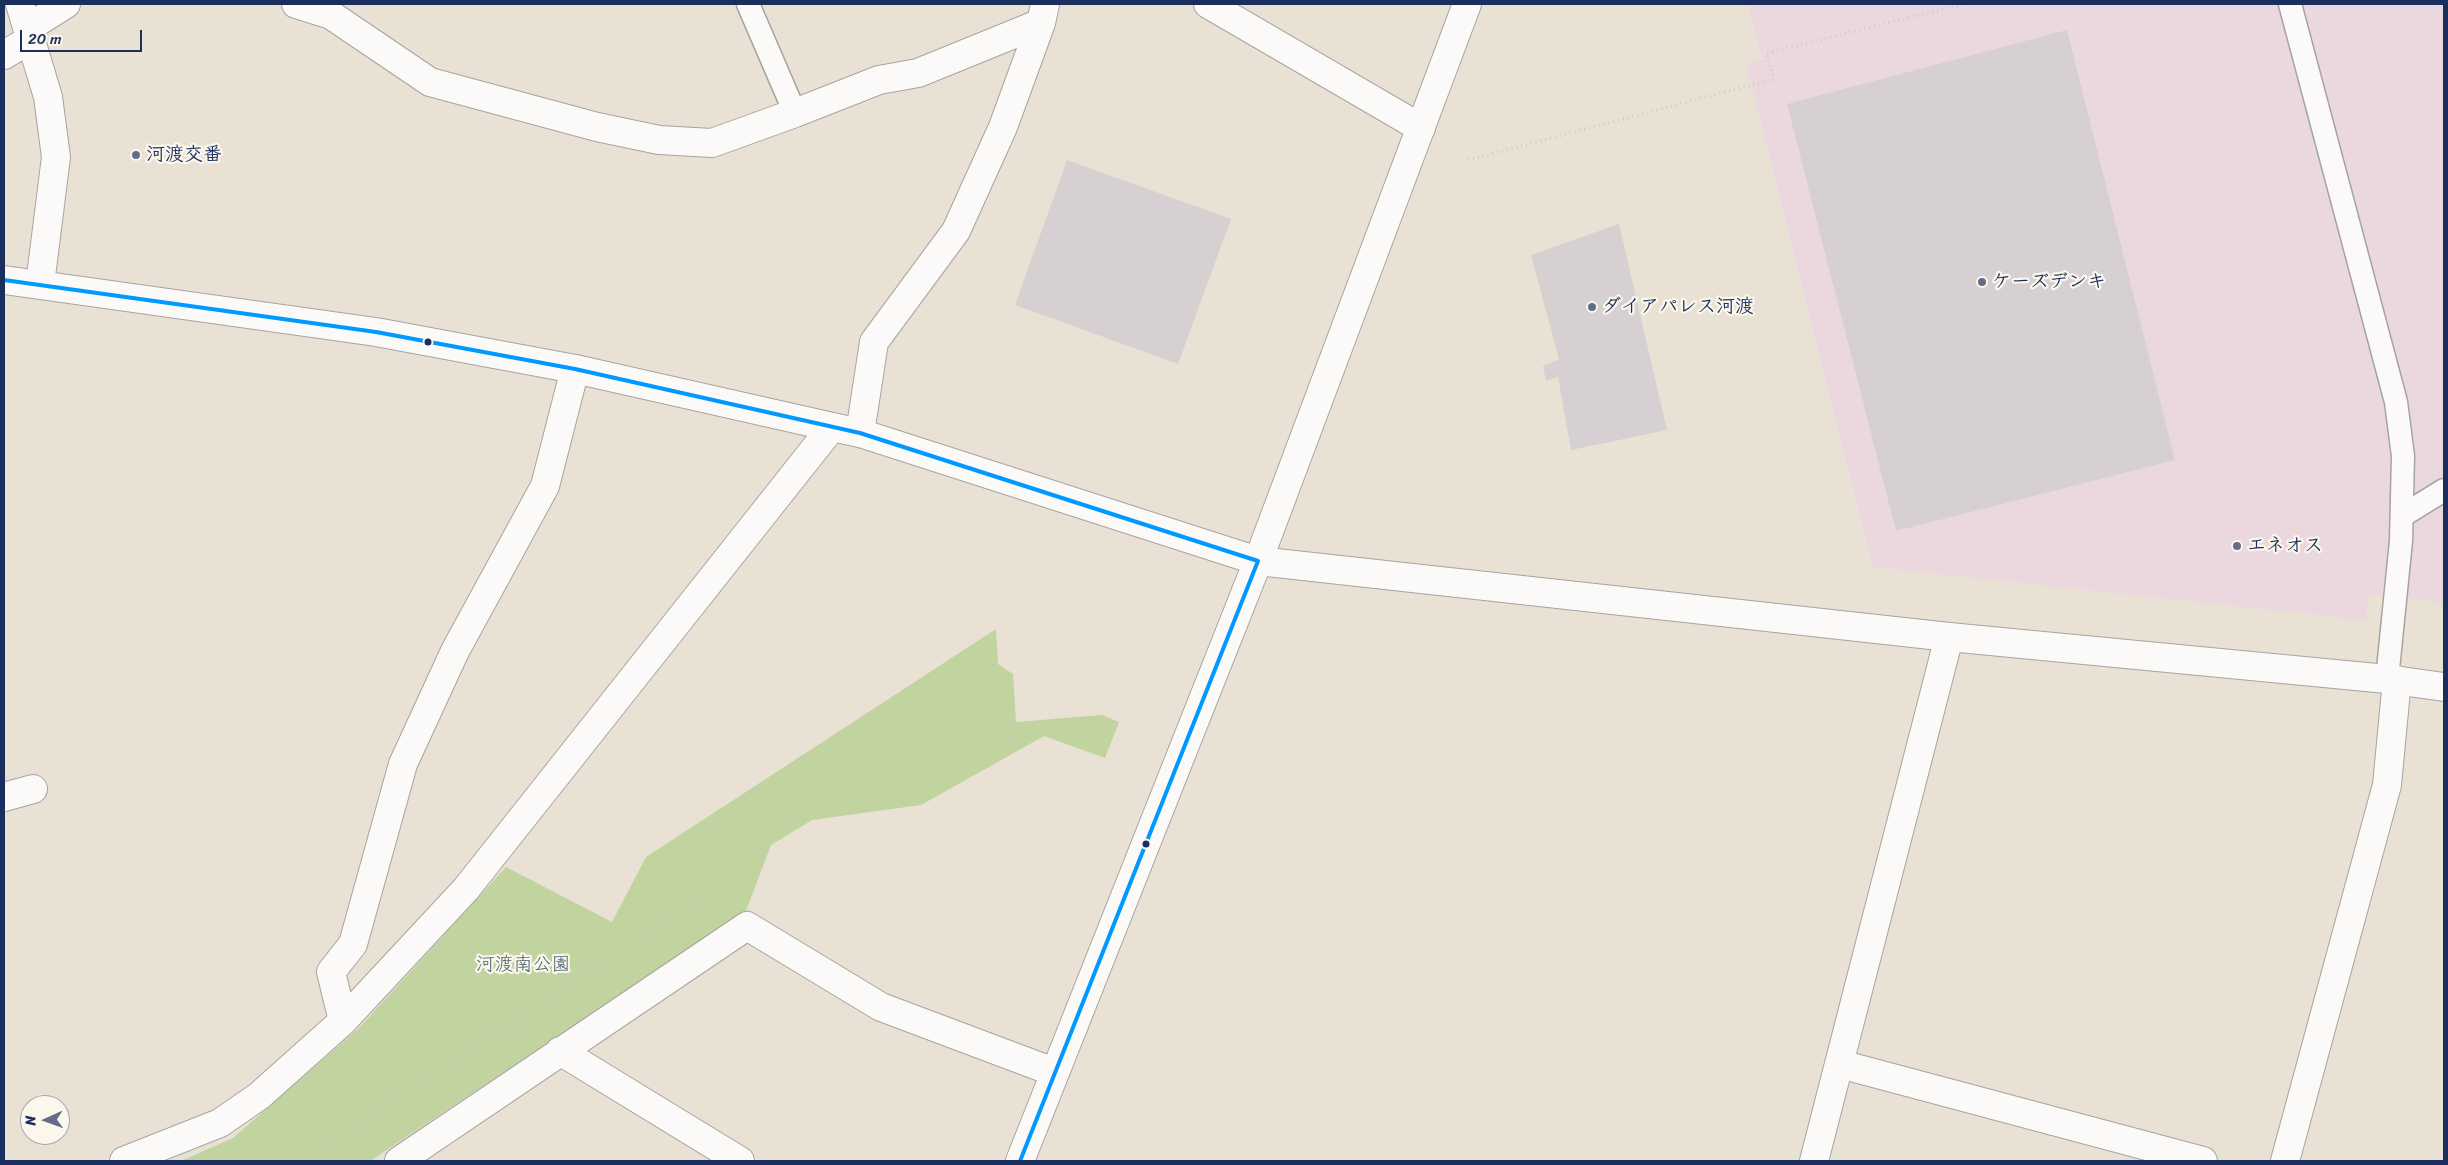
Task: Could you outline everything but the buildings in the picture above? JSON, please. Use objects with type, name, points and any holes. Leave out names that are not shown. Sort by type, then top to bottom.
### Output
[{"type":"street","points":[[4,55],[26,24],[66,4]]},
{"type":"street","points":[[296,4],[331,15],[430,82],[597,127],[659,140],[712,143],[879,80],[918,73],[1043,13]]},
{"type":"street","points":[[1020,1161],[1258,561],[1467,4]]},
{"type":"street","points":[[1217,5],[1421,128]]},
{"type":"street","points":[[860,433],[874,342],[956,231],[1003,127],[1043,13]]},
{"type":"street","points":[[26,24],[48,97],[56,158],[40,284]]},
{"type":"street","points":[[4,280],[376,332],[575,369],[860,433],[1258,561],[1949,637],[2392,680],[2444,687]]},
{"type":"street","points":[[343,1021],[332,972],[353,944],[403,764],[455,651],[545,486],[575,369]]},
{"type":"street","points":[[124,1161],[220,1123],[259,1096],[343,1021],[466,889],[832,427]]},
{"type":"street","points":[[1814,1161],[1949,637]]},
{"type":"street","points":[[2285,1161],[2387,785],[2392,680]]},
{"type":"street","points":[[4,797],[33,789]]},
{"type":"street","points":[[399,1161],[747,926],[881,1007],[1054,1072]]},
{"type":"street","points":[[560,1051],[740,1161]]},
{"type":"street","points":[[1840,1064],[2203,1161]]},
{"type":"lane","points":[[748,4],[795,113]]},
{"type":"lane","points":[[2290,4],[2396,402],[2403,456],[2402,541],[2392,680]]},
{"type":"lane","points":[[2402,516],[2444,490]]},
{"type":"path","points":[[1468,160],[1774,79],[1766,53],[1963,4]]},
{"type":"path","points":[[303,1161],[694,901],[742,929]]},
{"type":"path","points":[[319,1151],[332,1161]]},
{"type":"shaded area","points":[[1748,4],[2444,4],[2444,603],[2369,594],[2365,620],[1873,567],[1746,64],[1762,59]]},
{"type":"green space","name":"河渡南公園","points":[[996,629],[998,664],[1013,674],[1016,722],[1102,715],[1119,722],[1105,758],[1044,736],[921,805],[812,820],[771,845],[746,911],[370,1161],[181,1161],[233,1138],[359,1028],[506,867],[612,922],[646,857]]},
{"type":"transit line","points":[[4,280],[376,332],[575,369],[860,433],[1258,561],[1020,1161]]},
{"type":"place","name":"河渡交番","points":[[136,155]]},
{"type":"place","name":"ケーズデンキ","points":[[1982,282]]},
{"type":"place","name":"ダイアパレス河渡","points":[[1592,307]]},
{"type":"place","name":"エネオス","points":[[2237,546]]}]
